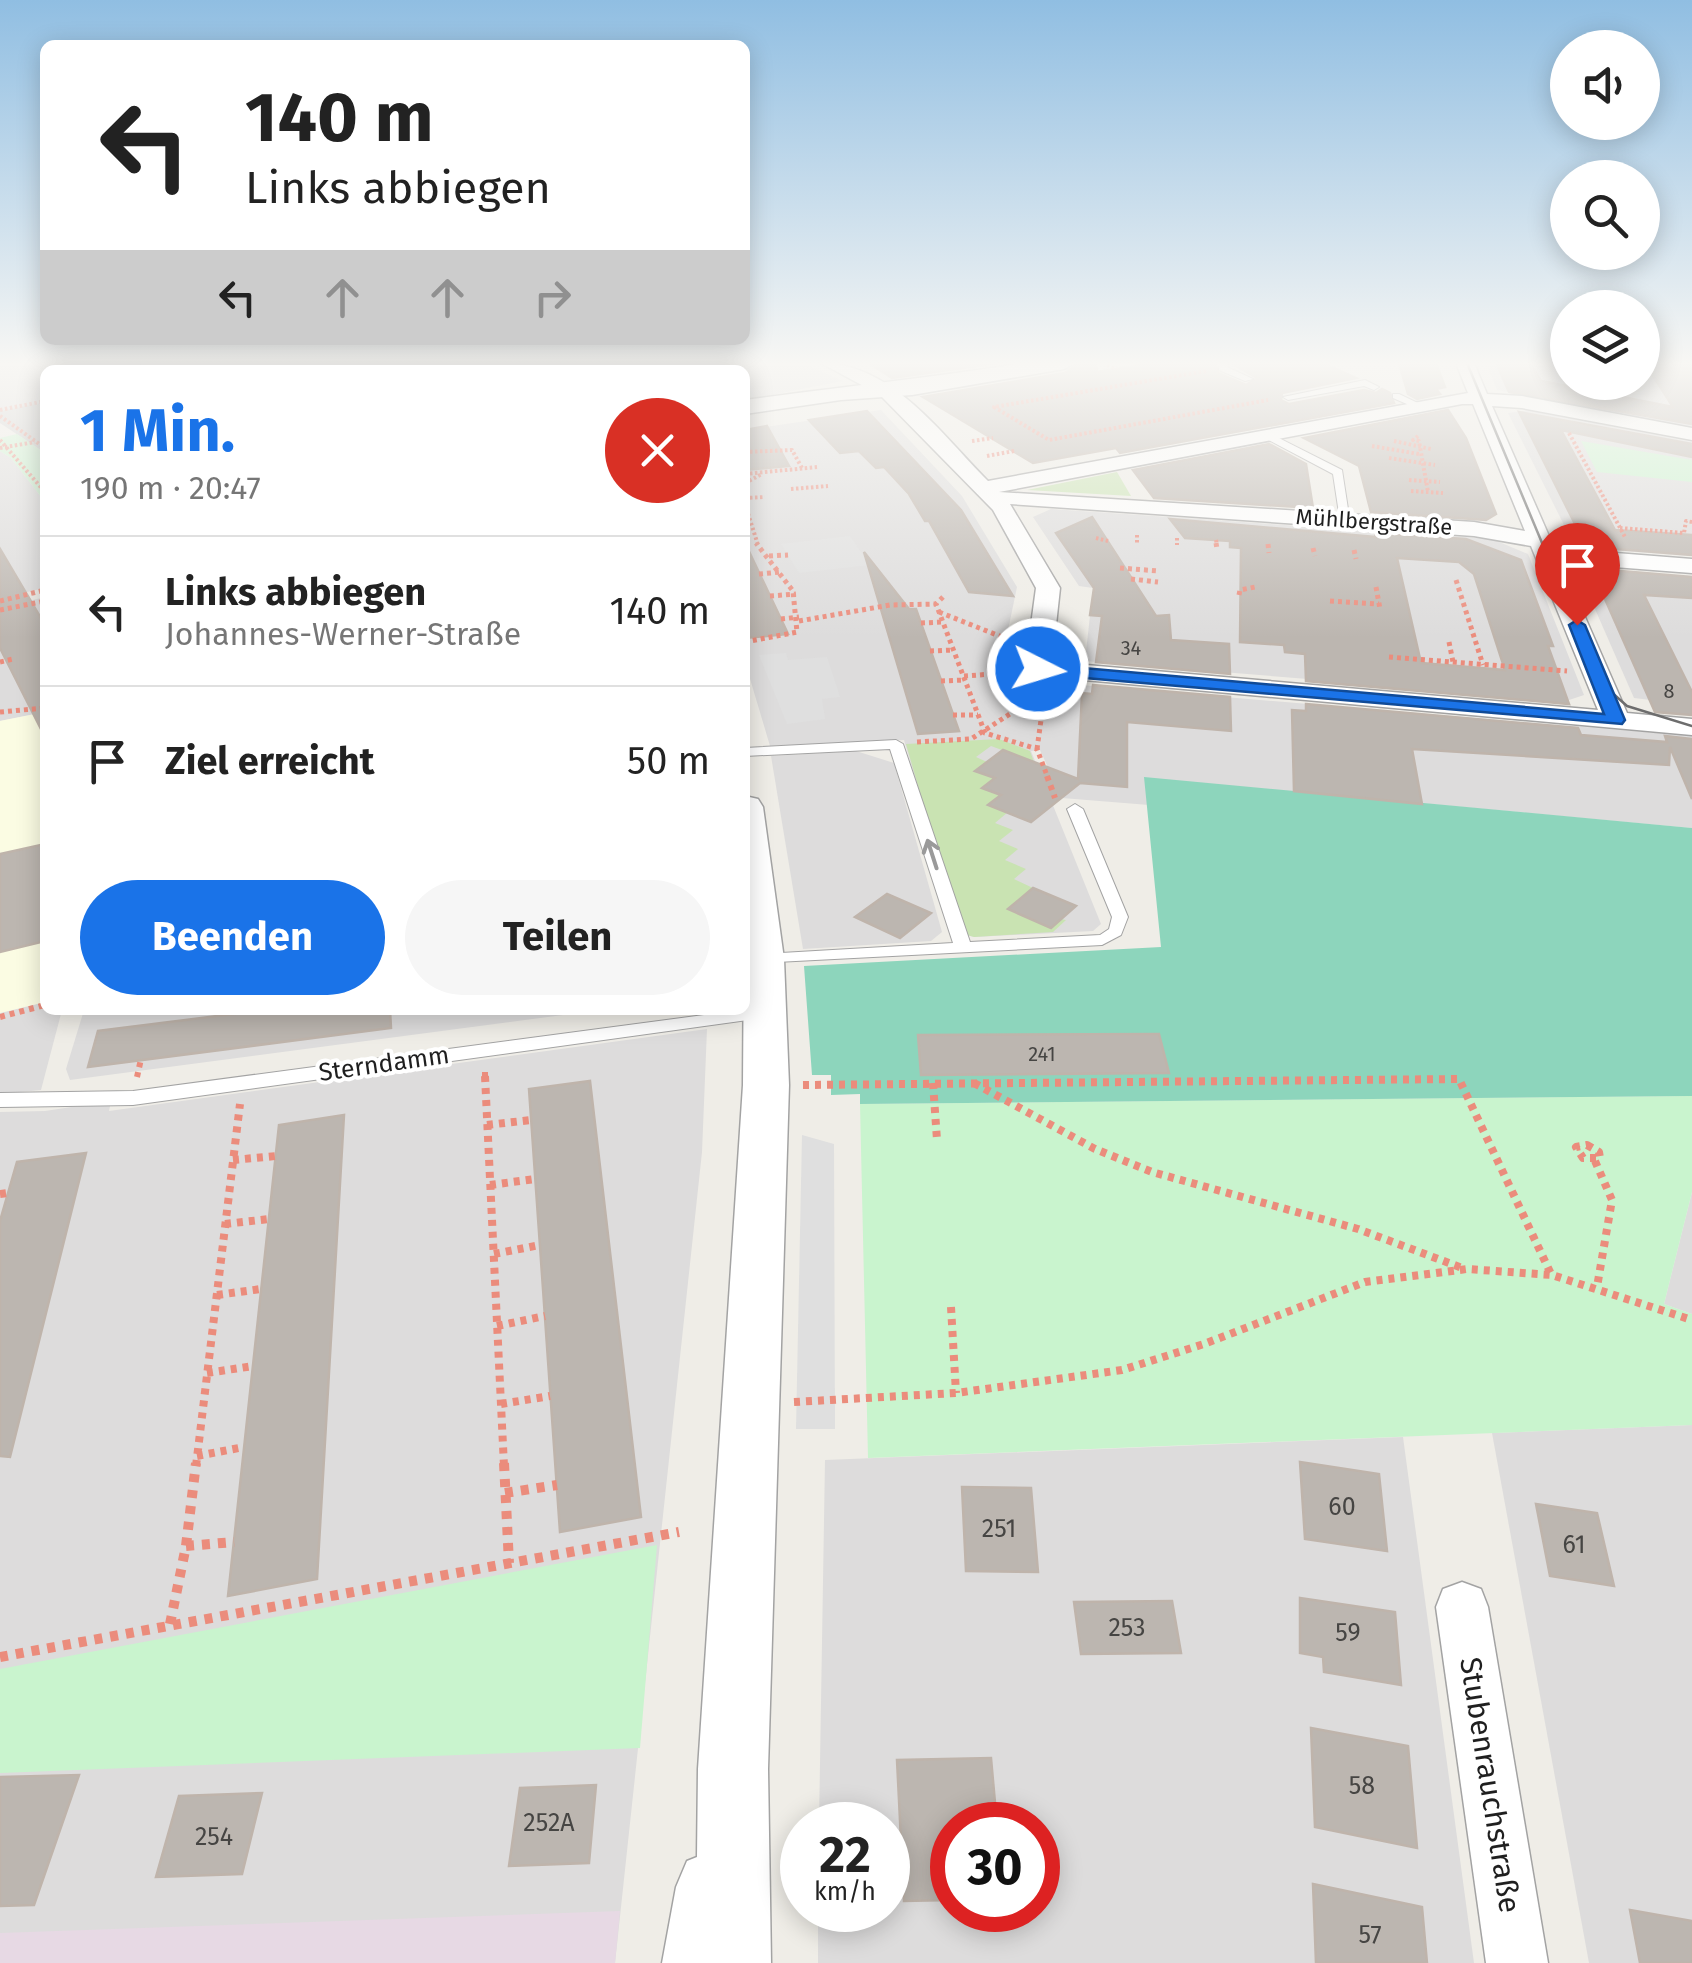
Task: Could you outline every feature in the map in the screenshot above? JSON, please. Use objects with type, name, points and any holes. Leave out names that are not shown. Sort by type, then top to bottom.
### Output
[{"type":"street","points":[[952,455],[990,492],[1048,588],[1044,680],[1692,727]]},
{"type":"street","points":[[990,492],[1171,455]]},
{"type":"street","points":[[1505,455],[1616,720]]},
{"type":"street","name":"Mühlbergstraße","points":[[990,492],[1474,530],[1542,542],[1602,559],[1692,566]]},
{"type":"street","points":[[733,1963],[733,1768],[766,1084],[767,1013],[750,865]]},
{"type":"street","name":"Stubenrauchstraße","points":[[1462,1607],[1517,1963]]},
{"type":"street","points":[[700,1963],[733,1768]]},
{"type":"lane","points":[[1304,455],[1338,472],[1346,520]]},
{"type":"lane","points":[[750,752],[896,744],[963,947]]},
{"type":"lane","points":[[763,959],[1102,940],[1118,930],[1120,916],[1075,809]]},
{"type":"lane","name":"Sterndamm","points":[[0,1100],[133,1098],[767,1013]]},
{"type":"path","points":[[11,455],[40,487]]},
{"type":"path","points":[[795,455],[802,468]]},
{"type":"path","points":[[976,458],[994,455]]},
{"type":"path","points":[[1391,455],[1392,459],[1434,465]]},
{"type":"path","points":[[1418,455],[1428,492]]},
{"type":"path","points":[[1580,455],[1628,541]]},
{"type":"path","points":[[750,473],[817,467]]},
{"type":"path","points":[[750,481],[773,471]]},
{"type":"path","points":[[1409,479],[1440,483]]},
{"type":"path","points":[[791,489],[828,486]]},
{"type":"path","points":[[1411,491],[1442,493]]},
{"type":"path","points":[[750,500],[765,497]]},
{"type":"path","points":[[1620,528],[1684,533],[1686,521],[1692,522]]},
{"type":"path","points":[[750,535],[796,594],[799,619],[797,632],[750,641]]},
{"type":"path","points":[[1137,543],[1138,535]]},
{"type":"path","points":[[1177,546],[1178,538]]},
{"type":"path","points":[[1216,540],[1216,550]]},
{"type":"path","points":[[1268,544],[1269,553]]},
{"type":"path","points":[[1313,548],[1315,556]]},
{"type":"path","points":[[1354,550],[1356,560]]},
{"type":"path","points":[[750,553],[788,555]]},
{"type":"path","points":[[1120,568],[1158,576]]},
{"type":"path","points":[[759,574],[782,572]]},
{"type":"path","points":[[1126,572],[1158,576]]},
{"type":"path","points":[[1131,579],[1158,576]]},
{"type":"path","points":[[1456,580],[1483,664]]},
{"type":"path","points":[[1330,601],[1379,607],[1376,587]]},
{"type":"path","points":[[1241,596],[1240,590],[1255,588]]},
{"type":"path","points":[[0,601],[40,591]]},
{"type":"path","points":[[770,596],[796,594]]},
{"type":"path","points":[[781,619],[890,605],[936,604],[944,598]]},
{"type":"path","points":[[0,610],[40,602]]},
{"type":"path","points":[[936,604],[985,733]]},
{"type":"path","points":[[940,612],[1012,641]]},
{"type":"path","points":[[921,622],[943,622]]},
{"type":"path","points":[[1449,663],[1451,645]]},
{"type":"path","points":[[930,651],[954,650]]},
{"type":"path","points":[[1379,657],[1598,674]]},
{"type":"path","points":[[0,662],[13,658]]},
{"type":"path","points":[[941,681],[1006,672]]},
{"type":"path","points":[[896,744],[970,740],[985,733],[1044,680]]},
{"type":"path","points":[[1044,680],[1037,749],[1056,801],[1075,809]]},
{"type":"path","points":[[0,712],[40,708]]},
{"type":"path","points":[[953,716],[978,714]]},
{"type":"path","points":[[985,733],[1037,749]]},
{"type":"path","points":[[0,1017],[40,1007]]},
{"type":"path","points":[[484,1051],[508,1563]]},
{"type":"path","points":[[766,1084],[1460,1079],[1552,1275]]},
{"type":"path","points":[[170,1624],[186,1546],[243,1083]]},
{"type":"path","points":[[933,1083],[937,1140]]},
{"type":"path","points":[[972,1083],[1095,1149],[1152,1172],[1358,1229],[1467,1269]]},
{"type":"path","points":[[487,1125],[531,1120]]},
{"type":"path","points":[[233,1160],[276,1156]]},
{"type":"path","points":[[1596,1161],[1609,1186],[1612,1216],[1597,1287]]},
{"type":"path","points":[[490,1185],[535,1179]]},
{"type":"path","points":[[226,1224],[268,1219]]},
{"type":"path","points":[[494,1254],[540,1244]]},
{"type":"path","points":[[752,1404],[956,1392],[1122,1370],[1204,1344],[1365,1282],[1467,1269],[1552,1275],[1692,1320]]},
{"type":"path","points":[[217,1295],[261,1289]]},
{"type":"path","points":[[950,1307],[956,1392]]},
{"type":"path","points":[[497,1326],[545,1316]]},
{"type":"path","points":[[207,1373],[253,1366]]},
{"type":"path","points":[[501,1404],[550,1396]]},
{"type":"path","points":[[197,1456],[244,1447]]},
{"type":"path","points":[[506,1493],[557,1485]]},
{"type":"path","points":[[0,1657],[678,1532]]},
{"type":"path","points":[[186,1546],[234,1542]]},
{"type":"shaded area","points":[[0,455],[6,455],[40,496],[40,589],[0,598]]},
{"type":"shaded area","points":[[750,455],[923,455],[962,496],[1017,587],[998,678],[1692,736],[1692,828],[1145,778],[1149,805],[1062,798],[1040,750],[1031,751],[1101,924],[1093,931],[974,937],[960,933],[904,740],[770,746],[750,679]]},
{"type":"shaded area","points":[[1529,455],[1692,455],[1692,556],[1608,550],[1569,535]]},
{"type":"shaded area","points":[[1051,509],[1492,539],[1528,554],[1584,695],[1569,700],[1085,661],[1093,588],[1079,586],[1033,517]]},
{"type":"shaded area","points":[[850,536],[870,565],[799,573],[781,544]]},
{"type":"shaded area","points":[[1577,568],[1692,576],[1692,705],[1634,698]]},
{"type":"shaded area","points":[[40,598],[40,713],[0,721],[0,608]]},
{"type":"shaded area","points":[[786,653],[788,660],[827,657],[840,697],[822,699],[825,719],[787,724],[759,655]]},
{"type":"shaded area","points":[[40,713],[40,1003],[0,1013],[0,721]]},
{"type":"shaded area","points":[[856,751],[894,763],[942,932],[931,941],[803,949],[771,756]]},
{"type":"shaded area","points":[[40,1003],[40,1015],[61,1015],[41,1090],[0,1094],[0,1013]]},
{"type":"shaded area","points":[[82,1015],[563,1015],[70,1080],[66,1069]]},
{"type":"shaded area","points":[[707,1029],[702,1152],[615,1963],[0,1963],[0,1112],[45,1111],[111,1101],[109,1111]]},
{"type":"shaded area","points":[[802,1135],[834,1144],[835,1429],[796,1429]]},
{"type":"shaded area","points":[[1692,1192],[1692,1314],[1664,1304]]},
{"type":"shaded area","points":[[1692,1425],[1692,1963],[1589,1963],[1492,1433]]},
{"type":"shaded area","points":[[1403,1437],[1474,1963],[818,1963],[818,1932],[910,1932],[910,1802],[819,1802],[825,1460]]},
{"type":"shaded area","points":[[620,1911],[615,1963],[0,1963],[0,1933]]},
{"type":"green space","points":[[6,455],[40,455],[40,496]]},
{"type":"green space","points":[[1588,455],[1660,455],[1692,460],[1692,482],[1597,472]]},
{"type":"green space","points":[[1117,472],[1131,496],[1027,490]]},
{"type":"green space","points":[[999,739],[1030,751],[1034,762],[991,746],[976,757],[987,762],[976,770],[995,778],[983,788],[1001,795],[1008,812],[995,823],[1013,830],[999,841],[1018,849],[1005,860],[1026,869],[1014,879],[1033,888],[1009,909],[1066,920],[1053,932],[974,937],[960,933],[906,744]]},
{"type":"green space","points":[[1144,777],[1692,828],[1692,1096],[860,1104],[860,1094],[831,1095],[831,1075],[812,1075],[804,966],[1161,947]]},
{"type":"green space","points":[[1692,1096],[1692,1192],[1664,1304],[1692,1314],[1692,1425],[868,1458],[860,1104]]},
{"type":"green space","points":[[657,1545],[640,1748],[0,1773],[0,1669]]},
{"type":"building","points":[[750,455],[783,455],[789,466],[750,470]]},
{"type":"building","points":[[863,455],[908,455],[961,510],[1013,596],[969,592],[909,494],[884,467],[876,468]]},
{"type":"building","points":[[1019,455],[1079,455],[1033,463]]},
{"type":"building","points":[[1214,455],[1289,455],[1306,464],[1313,508],[1154,498],[1133,470]]},
{"type":"building","points":[[1337,455],[1473,455],[1496,514],[1486,520],[1371,512],[1359,466]]},
{"type":"building","points":[[1540,455],[1574,455],[1615,530],[1692,535],[1692,555],[1604,548],[1584,542]]},
{"type":"building","points":[[1092,517],[1156,616],[1169,615],[1171,640],[1229,644],[1230,674],[1096,662],[1102,616],[1090,615],[1094,588],[1056,533]]},
{"type":"building","points":[[1170,519],[1376,537],[1375,533],[1466,539],[1521,560],[1553,646],[1548,646],[1569,704],[1306,681],[1305,654],[1285,652],[1284,645],[1240,642],[1241,548],[1230,547],[1230,541],[1185,538]],"holes":[[[1397,558],[1459,562],[1474,574],[1505,670],[1421,663]]]},
{"type":"building","points":[[0,549],[40,617],[40,727],[0,648]]},
{"type":"building","points":[[864,552],[909,609],[916,609],[959,731],[918,734]]},
{"type":"building","points":[[750,554],[788,634],[750,638]]},
{"type":"building","points":[[1597,569],[1692,577],[1692,598],[1644,595],[1692,692],[1692,715],[1655,712],[1594,574],[1600,575]]},
{"type":"building","points":[[1093,685],[1230,697],[1231,731],[1127,722],[1127,787],[1080,783],[1031,822],[988,805],[1001,795],[982,788],[995,778],[975,771],[1003,750],[1078,779],[1082,693],[1092,694]]},
{"type":"building","points":[[1306,704],[1578,728],[1581,735],[1667,742],[1665,736],[1692,739],[1692,799],[1670,747],[1669,765],[1412,749],[1422,804],[1294,791],[1292,710],[1306,711]]},
{"type":"building","points":[[40,845],[40,942],[0,952],[0,854]]},
{"type":"building","points":[[1033,888],[1076,906],[1051,928],[1008,909]]},
{"type":"building","points":[[887,894],[931,913],[900,938],[855,917]]},
{"type":"building","points":[[225,1015],[390,1015],[391,1028],[88,1067],[98,1031]]},
{"type":"building","points":[[1159,1034],[1169,1073],[921,1075],[918,1035]]},
{"type":"building","points":[[590,1081],[641,1517],[560,1532],[529,1089]]},
{"type":"building","points":[[344,1115],[317,1579],[228,1596],[279,1125]]},
{"type":"building","points":[[86,1153],[10,1457],[0,1456],[0,1221],[17,1162]]},
{"type":"building","points":[[1300,1462],[1379,1474],[1387,1551],[1305,1539]]},
{"type":"building","points":[[962,1487],[1031,1488],[1038,1572],[966,1571]]},
{"type":"building","points":[[1536,1504],[1597,1513],[1614,1586],[1550,1576]]},
{"type":"building","points":[[1300,1598],[1395,1612],[1401,1685],[1324,1672],[1323,1657],[1300,1653]]},
{"type":"building","points":[[1172,1601],[1181,1653],[1081,1654],[1074,1602]]},
{"type":"building","points":[[1311,1728],[1408,1746],[1417,1848],[1315,1827]]},
{"type":"building","points":[[991,1758],[995,1802],[930,1802],[930,1900],[910,1901],[910,1802],[899,1802],[897,1760]]},
{"type":"building","points":[[79,1775],[34,1905],[0,1906],[0,1777]]},
{"type":"building","points":[[596,1785],[589,1863],[509,1866],[520,1788]]},
{"type":"building","points":[[262,1793],[242,1874],[156,1877],[179,1796]]},
{"type":"building","points":[[1313,1884],[1422,1907],[1427,1963],[1316,1963]]},
{"type":"building","points":[[1630,1910],[1692,1921],[1692,1963],[1640,1963]]},
{"type":"tram line","points":[[1505,455],[1600,682],[1627,706],[1692,726]]},
{"type":"route","points":[[1038,669],[1616,720],[1577,625]]}]
